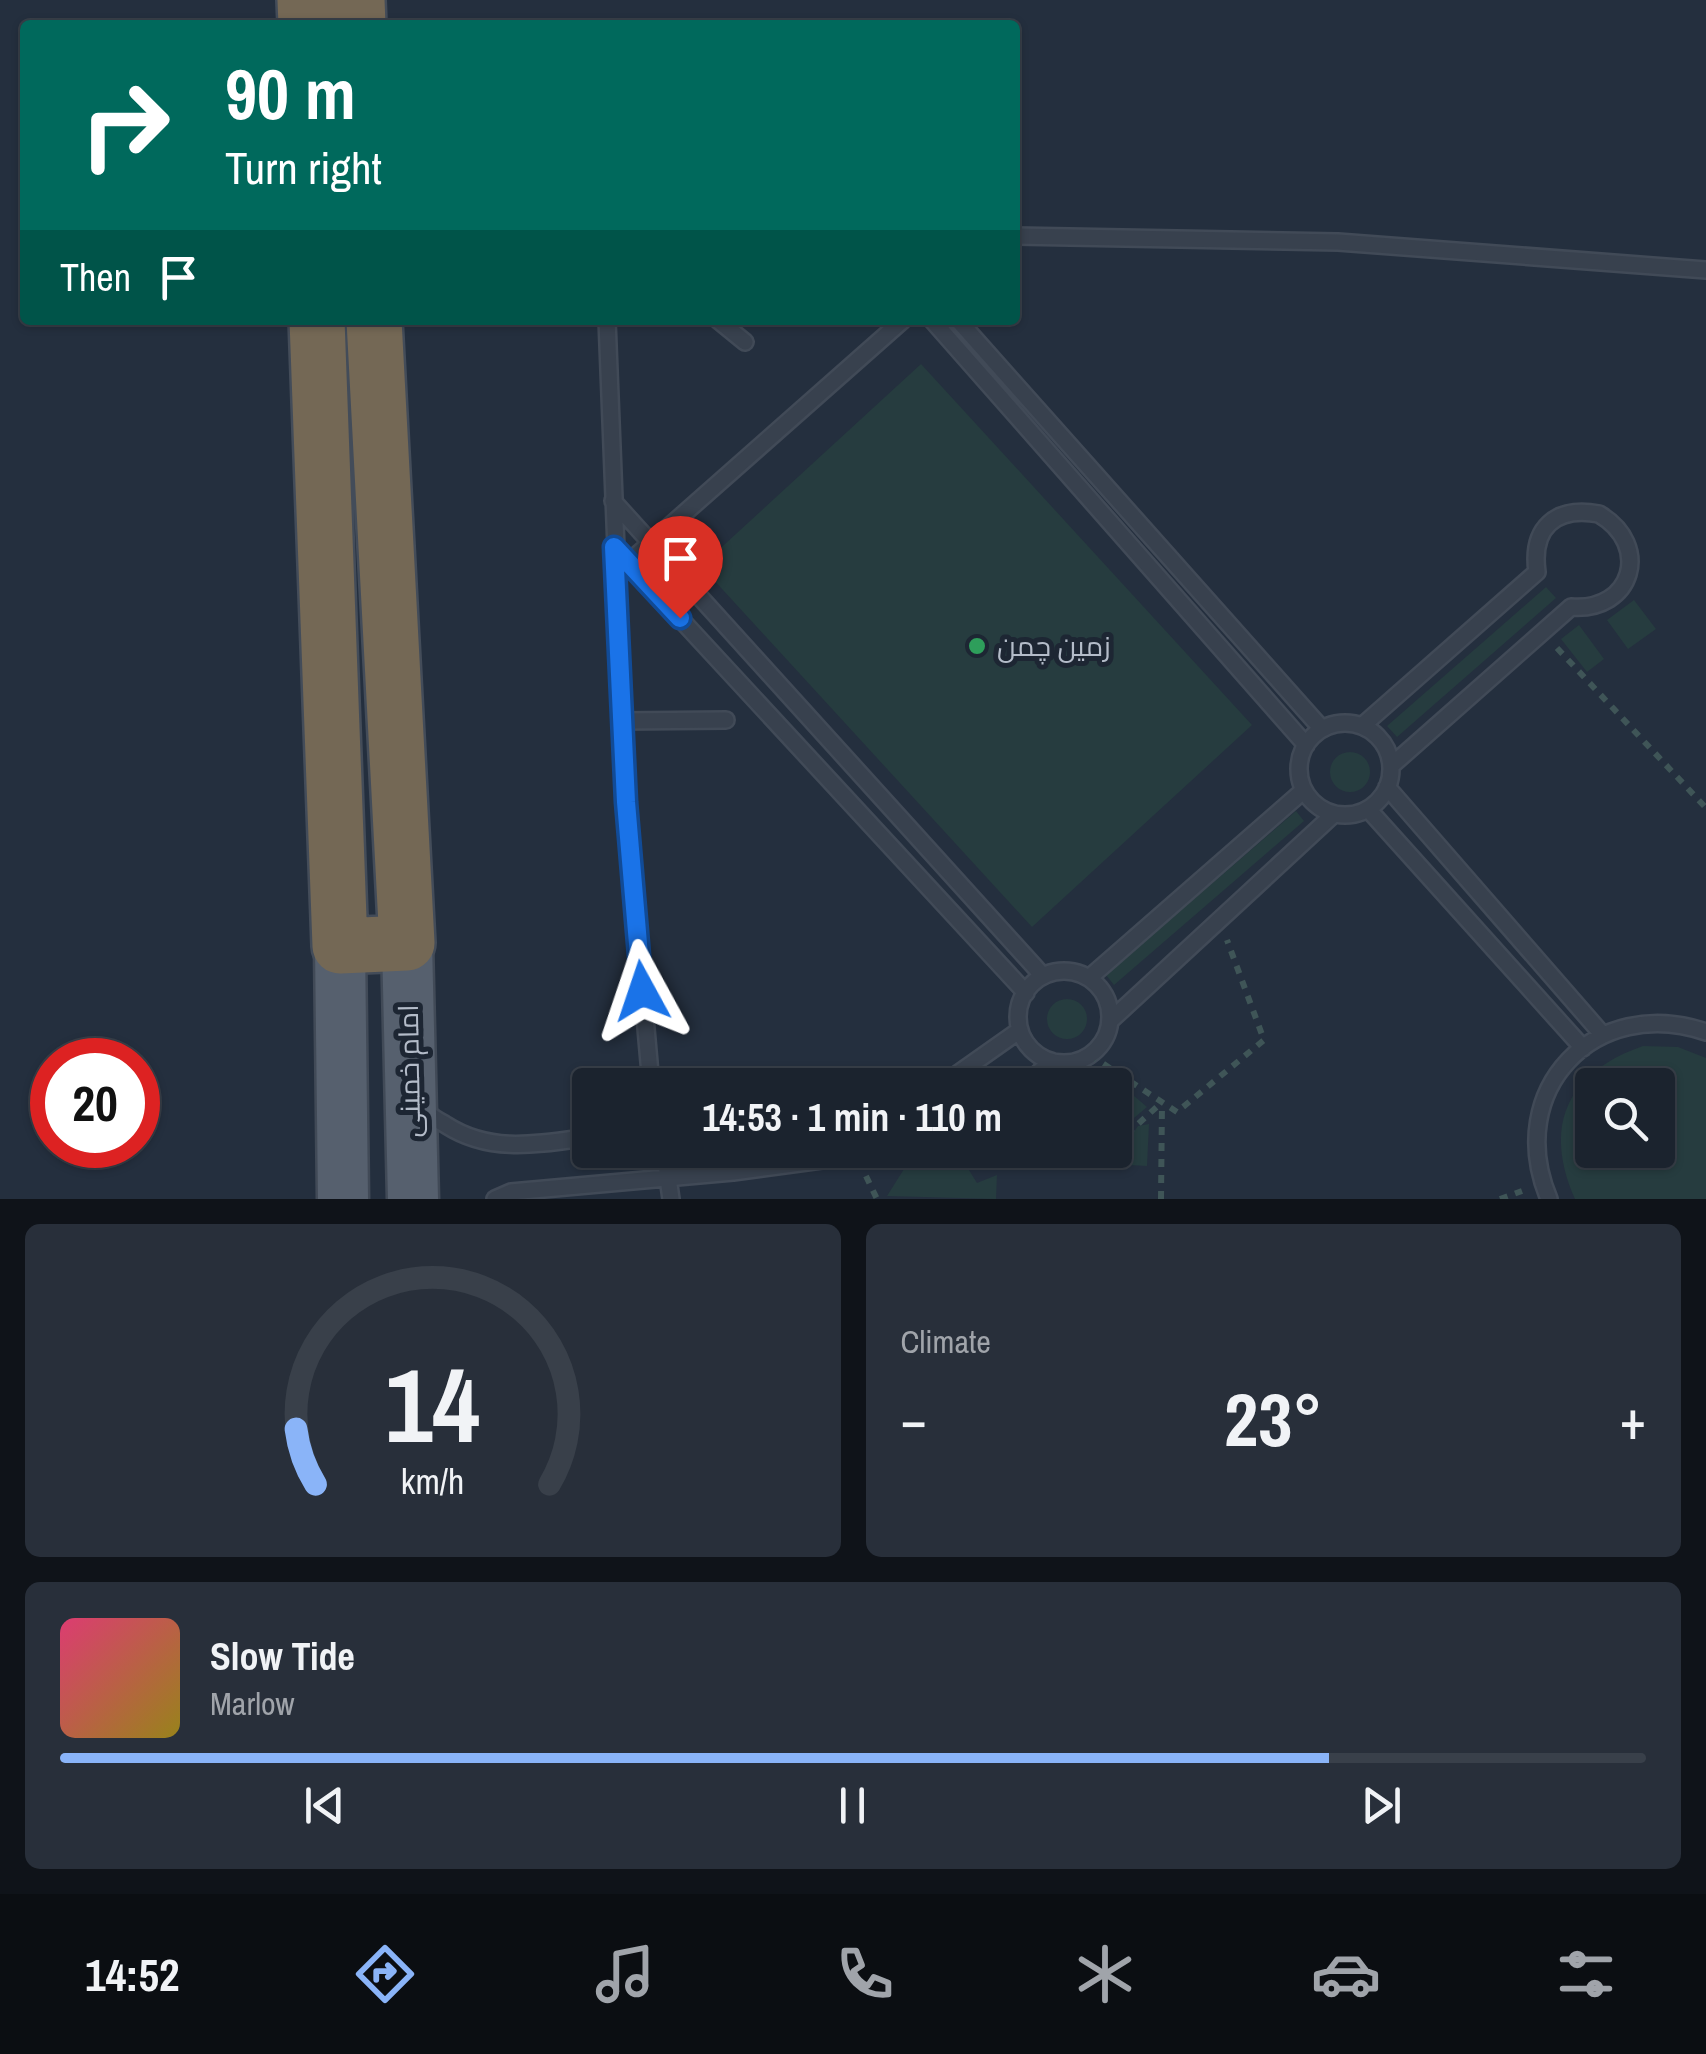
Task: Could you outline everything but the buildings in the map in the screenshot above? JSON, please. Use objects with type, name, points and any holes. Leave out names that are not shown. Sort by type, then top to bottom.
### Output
[{"type":"highway","points":[[317,325],[340,946],[407,943],[374,325]]},
{"type":"main road","name":"امام خمینی","points":[[407,943],[413,1199]]},
{"type":"main road","points":[[340,946],[342,1199]]},
{"type":"lane","points":[[1020,236],[1338,242],[1706,270]]},
{"type":"lane","points":[[607,325],[622,721],[650,1068]]},
{"type":"lane","points":[[724,325],[745,342]]},
{"type":"lane","points":[[628,562],[898,325]]},
{"type":"lane","points":[[936,325],[1306,745]]},
{"type":"lane","points":[[962,325],[1322,729]]},
{"type":"lane","points":[[613,501],[930,846],[1043,976]]},
{"type":"lane","points":[[1106,518],[1122,504]]},
{"type":"lane","points":[[1362,726],[1536,572],[1534,549],[1551,522],[1582,510],[1614,522],[1630,551],[1624,585],[1602,605],[1571,608],[1391,766]]},
{"type":"lane","points":[[614,547],[1026,992]]},
{"type":"lane","points":[[1226,654],[1242,639]]},
{"type":"lane","points":[[622,721],[726,720]]},
{"type":"lane","points":[[1334,724],[1362,726],[1382,742],[1391,766],[1386,787],[1368,809],[1334,814],[1322,809],[1304,790],[1299,763],[1306,745],[1322,729],[1334,724]]},
{"type":"lane","points":[[808,758],[829,736]]},
{"type":"lane","points":[[1386,787],[1602,1034]]},
{"type":"lane","points":[[1089,978],[1304,790]]},
{"type":"lane","points":[[1368,809],[1583,1048]]},
{"type":"lane","points":[[1110,1021],[1106,997],[1089,978],[1074,972],[1043,976],[1026,992],[1018,1014],[1020,1030],[1037,1055],[1051,1062],[1078,1061],[1090,1055],[1100,1046],[1110,1021],[1334,814]]},
{"type":"lane","points":[[910,866],[930,846]]},
{"type":"lane","points":[[1548,1199],[1537,1172],[1535,1129],[1548,1088],[1571,1056],[1602,1034],[1639,1022],[1677,1022],[1706,1032]]},
{"type":"lane","points":[[966,1068],[1020,1030]]},
{"type":"lane","points":[[1044,1068],[1051,1062]]},
{"type":"lane","points":[[408,1069],[427,1114],[468,1140],[532,1145],[572,1139]]},
{"type":"lane","points":[[667,1168],[670,1199]]},
{"type":"lane","points":[[733,1168],[734,1172]]},
{"type":"lane","points":[[494,1199],[511,1192],[763,1168]]},
{"type":"path","points":[[1544,632],[1706,808]]},
{"type":"path","points":[[1090,1055],[1177,1112],[1264,1040],[1220,920]]},
{"type":"path","points":[[1132,1129],[1162,1102]]},
{"type":"path","points":[[1161,1199],[1162,1102]]},
{"type":"green space","name":"زمین چمن","points":[[921,364],[1252,725],[1032,927],[701,566]]},
{"type":"green space","points":[[1546,587],[1556,598],[1397,737],[1387,726]]},
{"type":"green space","points":[[1634,600],[1656,629],[1628,649],[1607,620]]},
{"type":"green space","points":[[1579,625],[1604,659],[1587,672],[1561,639]]},
{"type":"green space","points":[[1350,752],[1364,758],[1370,772],[1364,786],[1350,792],[1336,786],[1330,772],[1336,758]]},
{"type":"green space","points":[[1296,811],[1304,821],[1114,985],[1106,975]]},
{"type":"green space","points":[[1067,999],[1081,1005],[1087,1019],[1081,1033],[1067,1039],[1053,1033],[1047,1019],[1053,1005]]},
{"type":"green space","points":[[1643,1046],[1678,1047],[1706,1058],[1706,1199],[1575,1199],[1561,1148],[1562,1125],[1575,1094],[1575,1168],[1675,1168],[1675,1068],[1599,1068]]},
{"type":"green space","points":[[1132,1094],[1147,1107],[1132,1120]]},
{"type":"green space","points":[[1149,1124],[1147,1166],[1132,1165],[1132,1135],[1138,1126]]},
{"type":"green space","points":[[968,1168],[977,1183],[997,1175],[996,1199],[887,1196],[904,1169]]},
{"type":"place","name":"زمین چمن","points":[[977,646]]},
{"type":"route","points":[[642,991],[626,802],[614,547],[680,618]]}]
